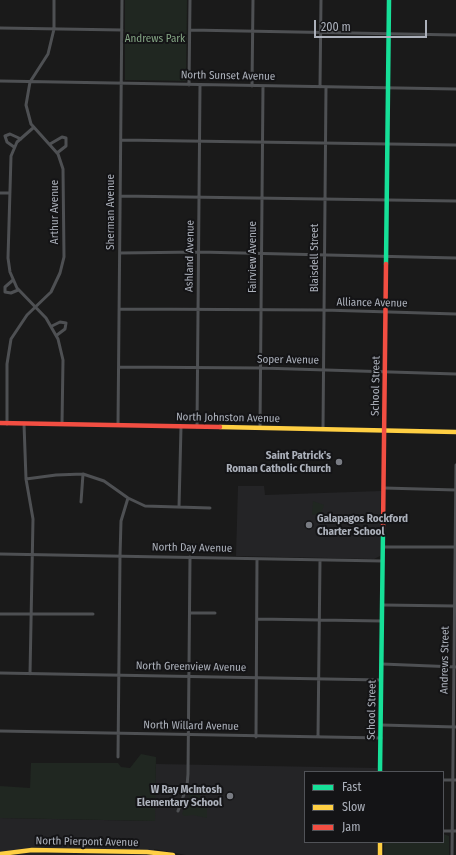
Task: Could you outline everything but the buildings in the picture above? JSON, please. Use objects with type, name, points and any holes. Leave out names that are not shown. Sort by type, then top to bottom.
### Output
[{"type":"main road","name":"School Street","points":[[380,771],[384,547],[389,0]]},
{"type":"main road","name":"North Johnston Avenue","points":[[0,423],[456,432]]},
{"type":"main road","points":[[380,843],[380,855]]},
{"type":"main road","name":"North Pierpont Avenue","points":[[0,854],[32,850],[147,852],[173,855]]},
{"type":"street","name":"Arthur Avenue","points":[[7,424],[7,364],[9,346],[18,327],[34,307],[51,292],[57,282],[63,265],[63,169],[57,153],[33,128],[26,104],[30,82],[48,54],[54,29],[54,0]]},
{"type":"street","name":"Sherman Avenue","points":[[118,425],[120,367],[122,0]]},
{"type":"street","points":[[189,85],[190,0]]},
{"type":"street","points":[[252,86],[253,0]]},
{"type":"street","points":[[320,87],[321,0]]},
{"type":"street","points":[[0,28],[122,30]]},
{"type":"street","points":[[190,30],[456,35]]},
{"type":"street","name":"North Sunset Avenue","points":[[0,82],[456,89]]},
{"type":"street","name":"Ashland Avenue","points":[[196,427],[198,368],[200,85]]},
{"type":"street","name":"Fairview Avenue","points":[[260,428],[263,254],[263,86]]},
{"type":"street","name":"Blaisdell Street","points":[[323,429],[324,143],[326,87]]},
{"type":"street","points":[[33,128],[14,147],[10,161],[8,193],[8,258],[13,280],[18,290],[46,318],[57,336],[63,360],[62,424]]},
{"type":"street","points":[[14,147],[7,142],[5,136],[10,134],[21,139]]},
{"type":"street","points":[[50,144],[62,137],[66,138],[66,146],[57,153]]},
{"type":"street","points":[[121,140],[456,145]]},
{"type":"street","points":[[0,193],[8,193]]},
{"type":"street","points":[[120,196],[456,201]]},
{"type":"street","points":[[120,253],[199,252],[456,258]]},
{"type":"street","points":[[13,280],[5,287],[5,292],[9,293],[18,290]]},
{"type":"street","name":"Alliance Avenue","points":[[120,309],[324,310],[456,314]]},
{"type":"street","points":[[52,326],[60,322],[66,323],[65,329],[57,336]]},
{"type":"street","name":"Soper Avenue","points":[[120,367],[261,368],[456,374]]},
{"type":"street","points":[[24,424],[26,479],[33,519],[30,674]]},
{"type":"street","points":[[179,507],[181,427]]},
{"type":"street","name":"Andrews Street","points":[[452,855],[454,780],[456,465]]},
{"type":"street","points":[[26,479],[56,475],[84,474],[104,481],[128,498],[145,506],[210,508]]},
{"type":"street","points":[[81,502],[84,474]]},
{"type":"street","points":[[384,488],[456,490]]},
{"type":"street","points":[[118,757],[121,521],[128,498]]},
{"type":"street","points":[[384,547],[456,547]]},
{"type":"street","name":"North Day Avenue","points":[[0,554],[383,561]]},
{"type":"street","points":[[178,811],[187,786],[189,735],[190,557]]},
{"type":"street","points":[[256,737],[257,559]]},
{"type":"street","points":[[318,737],[320,560]]},
{"type":"street","points":[[383,605],[455,606]]},
{"type":"street","points":[[190,613],[215,613]]},
{"type":"street","points":[[0,614],[93,614]]},
{"type":"street","points":[[257,619],[382,621]]},
{"type":"street","points":[[382,664],[455,667]]},
{"type":"street","name":"North Greenview Avenue","points":[[0,673],[381,680]]},
{"type":"street","points":[[381,725],[454,727]]},
{"type":"street","name":"North Willard Avenue","points":[[0,731],[256,737],[381,738]]},
{"type":"street","points":[[444,831],[456,832]]},
{"type":"shaded area","name":"Galapagos Rockford Charter School","points":[[238,486],[264,486],[265,495],[381,491],[380,556],[374,559],[236,556]]},
{"type":"shaded area","name":"W Ray McIntosh Elementary School","points":[[156,764],[377,768],[377,771],[304,771],[304,843],[377,843],[377,855],[186,855],[154,849],[154,855],[0,855],[0,818],[154,821]]},
{"type":"green space","name":"Andrews Park","points":[[125,0],[187,0],[186,81],[125,80]]},
{"type":"green space","points":[[313,501],[324,505],[321,514],[312,515]]},
{"type":"green space","points":[[141,754],[156,757],[155,821],[0,818],[0,786],[30,788],[31,763],[118,763],[121,767],[130,768]]},
{"type":"green space","points":[[193,787],[200,788],[200,805],[207,807],[207,818],[193,815],[184,816],[182,814]]},
{"type":"green space","points":[[444,834],[449,836],[449,855],[384,855],[384,843],[444,843]]},
{"type":"traffic: fast","points":[[386,264],[389,0]]},
{"type":"traffic: fast","points":[[380,771],[383,529]]},
{"type":"traffic: slow","points":[[220,427],[456,432]]},
{"type":"traffic: slow","points":[[380,843],[380,855]]},
{"type":"traffic: slow","points":[[0,854],[32,850],[147,852],[173,855]]},
{"type":"traffic: jam","points":[[383,529],[386,264]]},
{"type":"traffic: jam","points":[[0,423],[220,427]]},
{"type":"place","name":"Saint Patrick's Roman Catholic Church","points":[[339,462]]},
{"type":"place","name":"Galapagos Rockford Charter School","points":[[309,525]]},
{"type":"place","name":"W Ray McIntosh Elementary School","points":[[230,796]]}]
